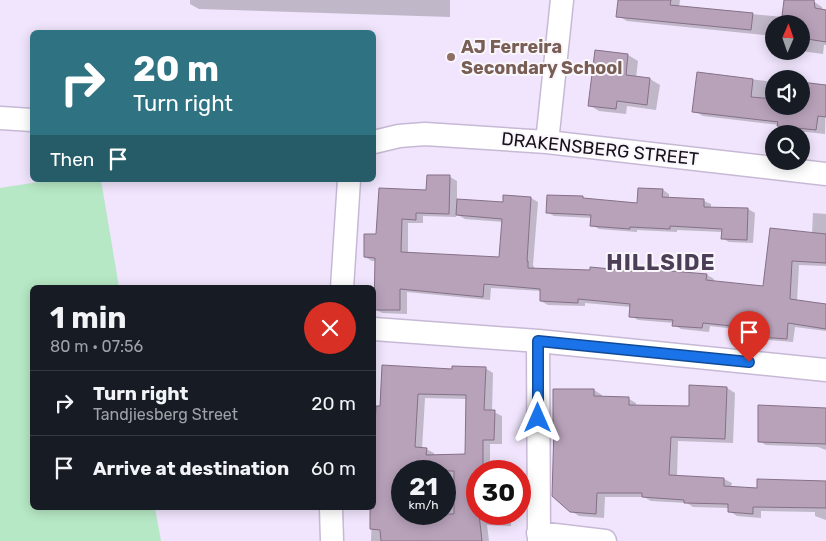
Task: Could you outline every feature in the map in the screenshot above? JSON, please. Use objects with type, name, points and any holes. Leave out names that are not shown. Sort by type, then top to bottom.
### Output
[{"type":"street","points":[[547,142],[562,0]]},
{"type":"street","points":[[0,118],[30,120]]},
{"type":"street","name":"DRAKENSBERG STREET","points":[[376,142],[399,136],[424,134],[547,142],[826,174]]},
{"type":"street","points":[[342,285],[349,182]]},
{"type":"street","points":[[376,329],[538,341],[826,370]]},
{"type":"street","points":[[538,341],[539,537],[605,541]]},
{"type":"street","points":[[331,510],[332,541]]},
{"type":"green space","points":[[38,182],[101,182],[119,285],[30,285],[30,510],[155,510],[161,541],[0,541],[0,188]]},
{"type":"building","points":[[618,0],[671,0],[670,5],[753,13],[751,30],[616,17]]},
{"type":"building","points":[[784,0],[814,0],[815,8],[826,10],[826,42],[810,39],[810,15],[782,15]]},
{"type":"building","points":[[595,50],[628,54],[626,75],[650,78],[647,105],[617,101],[616,109],[588,106]]},
{"type":"building","points":[[697,72],[753,79],[751,97],[765,98],[765,115],[810,115],[810,83],[826,85],[826,117],[818,116],[816,130],[810,129],[810,125],[777,125],[778,122],[692,112]]},
{"type":"building","points":[[427,175],[450,175],[449,214],[416,213],[416,220],[402,219],[401,252],[499,257],[502,219],[456,215],[457,199],[503,202],[503,195],[531,197],[528,268],[590,270],[590,267],[632,271],[633,265],[659,267],[659,270],[707,274],[706,280],[763,286],[770,228],[826,234],[826,263],[792,261],[790,299],[826,304],[826,329],[788,323],[787,339],[761,337],[761,329],[703,323],[702,328],[672,326],[673,320],[629,317],[630,304],[578,299],[578,303],[540,301],[540,289],[484,284],[483,297],[400,289],[400,310],[376,310],[375,258],[364,257],[364,234],[376,234],[379,188],[426,190]]},
{"type":"building","points":[[638,188],[663,189],[662,197],[704,199],[704,207],[748,208],[747,240],[721,239],[722,229],[670,226],[670,229],[630,227],[630,229],[590,226],[591,215],[546,213],[547,195],[583,196],[583,198],[637,203]]},
{"type":"building","points":[[382,365],[452,369],[452,366],[486,367],[484,410],[495,410],[494,440],[483,440],[483,460],[466,460],[466,525],[480,525],[482,541],[381,541],[380,530],[370,529],[370,510],[376,510],[376,406],[380,406]],"holes":[[[418,394],[466,395],[465,454],[426,455],[427,448],[415,447]]]},
{"type":"building","points":[[689,385],[727,387],[725,439],[671,437],[669,475],[724,478],[724,486],[757,488],[757,479],[826,481],[826,508],[753,507],[753,514],[728,512],[728,504],[684,503],[684,500],[642,497],[642,493],[597,493],[596,514],[570,512],[552,496],[553,389],[594,389],[594,396],[629,397],[629,405],[689,406]]},
{"type":"building","points":[[758,405],[826,408],[826,444],[758,442]]},
{"type":"place","name":"AJ Ferreira Secondary School","points":[[451,57]]},
{"type":"district","name":"HILLSIDE","points":[[661,262]]},
{"type":"route","points":[[538,418],[538,341],[749,362]]}]
